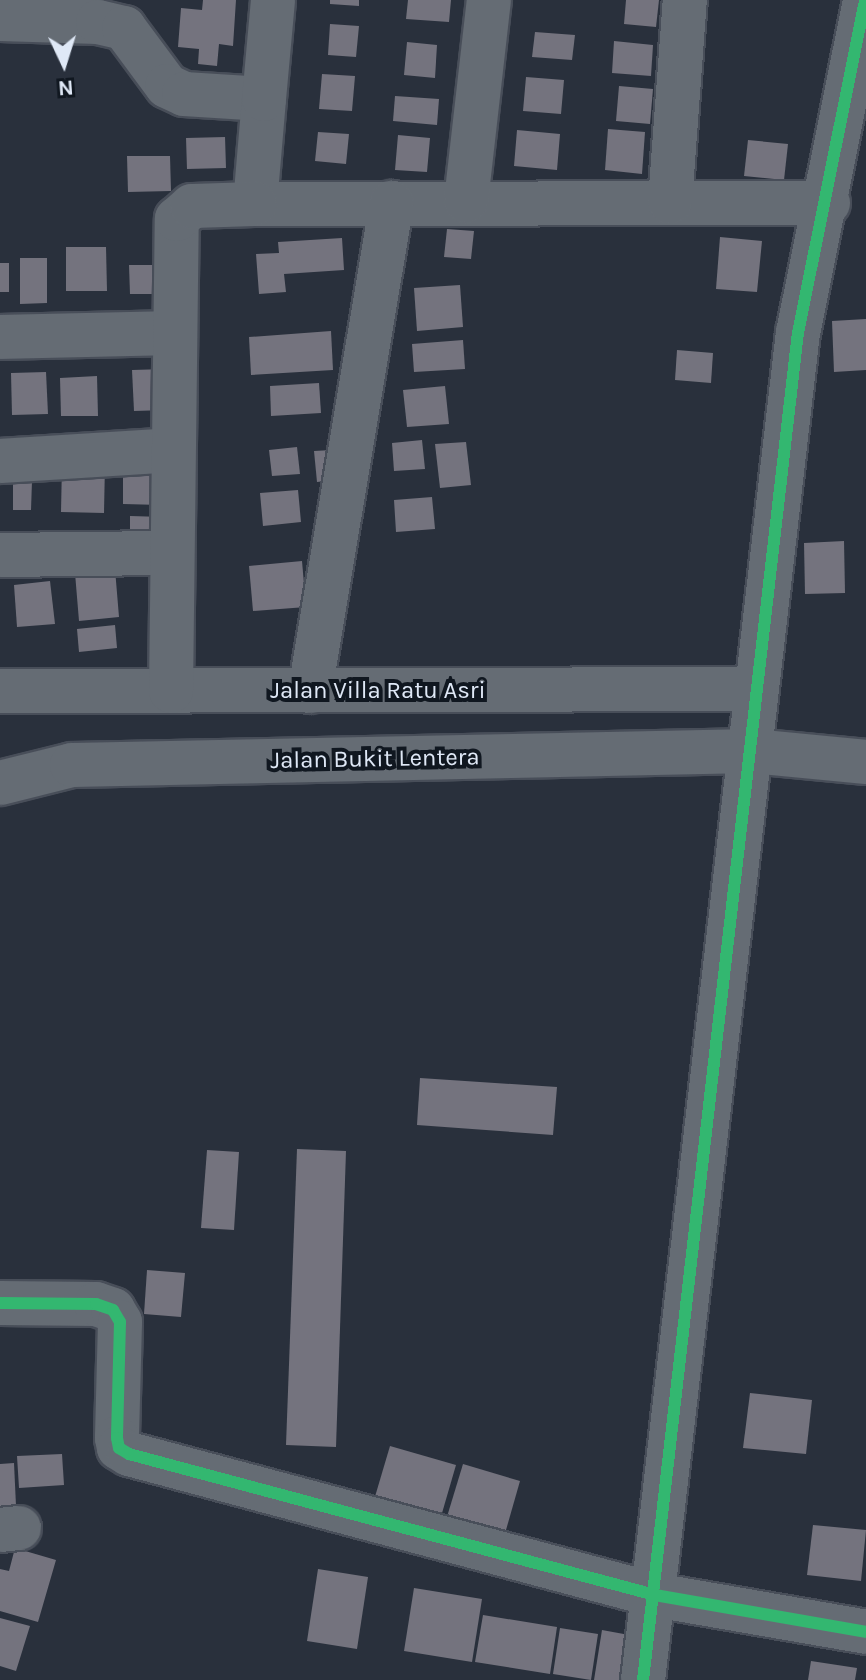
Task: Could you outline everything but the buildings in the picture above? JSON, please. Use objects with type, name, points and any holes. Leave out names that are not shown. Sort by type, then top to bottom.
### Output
[{"type":"street","points":[[255,204],[273,0]]},
{"type":"street","points":[[466,201],[489,0]]},
{"type":"street","points":[[670,202],[685,0]]},
{"type":"street","points":[[643,1680],[798,333],[828,203],[865,0]]},
{"type":"street","points":[[0,19],[98,22],[124,28],[167,86],[184,94],[264,99]]},
{"type":"street","points":[[171,691],[177,219],[192,206],[466,201],[828,203]]},
{"type":"street","points":[[310,691],[392,203]]},
{"type":"street","points":[[0,337],[175,333]]},
{"type":"street","points":[[0,461],[173,450]]},
{"type":"street","points":[[0,555],[172,553]]},
{"type":"street","name":"Jalan Villa Ratu Asri","points":[[0,691],[756,689]]},
{"type":"street","name":"Jalan Bukit Lentera","points":[[0,783],[72,765],[752,751],[866,762]]},
{"type":"street","points":[[0,1303],[96,1304],[113,1310],[120,1322],[117,1438],[119,1448],[129,1454],[655,1595],[866,1632]]},
{"type":"cycle path","points":[[643,1680],[798,333],[865,0]]},
{"type":"cycle path","points":[[0,1303],[96,1304],[113,1310],[120,1322],[117,1438],[119,1448],[129,1454],[655,1595],[866,1632]]}]
